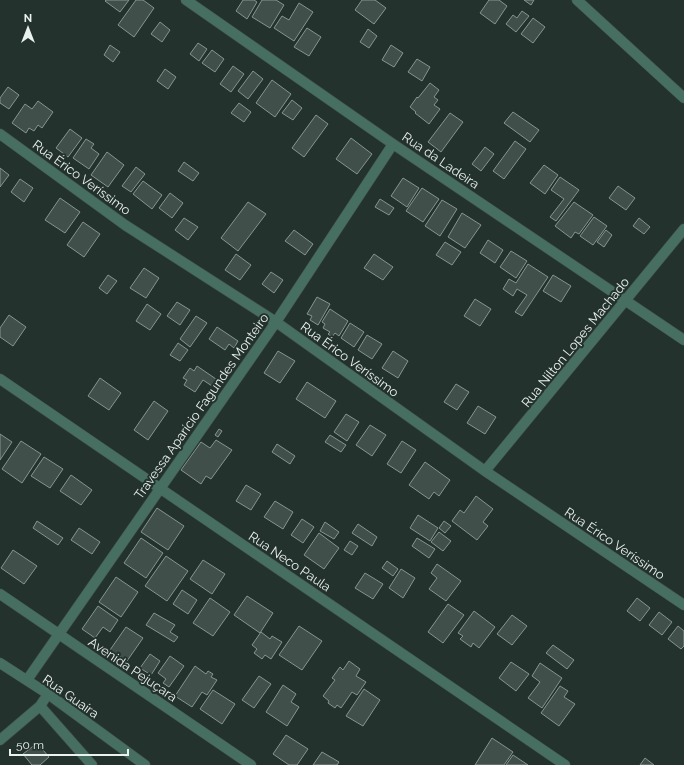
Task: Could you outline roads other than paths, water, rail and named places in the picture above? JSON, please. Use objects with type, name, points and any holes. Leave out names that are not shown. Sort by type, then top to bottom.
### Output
[{"type":"street","name":"Rua da Ladeira","points":[[186,0],[393,144],[684,340]]},
{"type":"street","points":[[577,0],[684,98]]},
{"type":"street","name":"Rua Érico Veríssimo","points":[[0,134],[126,225],[276,322],[485,471],[684,605]]},
{"type":"street","name":"Travessa Aparício Fagundes Monteiro","points":[[27,680],[276,322],[393,144]]},
{"type":"street","name":"Rua Nilton Lopes Machado","points":[[485,471],[684,229]]},
{"type":"street","name":"Rua Neco Paula","points":[[0,379],[565,765]]},
{"type":"street","name":"Avenida Pejuçara","points":[[0,594],[250,765]]},
{"type":"street","name":"Rua Guaíra","points":[[0,663],[48,694],[145,765]]},
{"type":"street","points":[[0,740],[40,706],[48,694]]},
{"type":"street","points":[[40,706],[92,765]]}]
